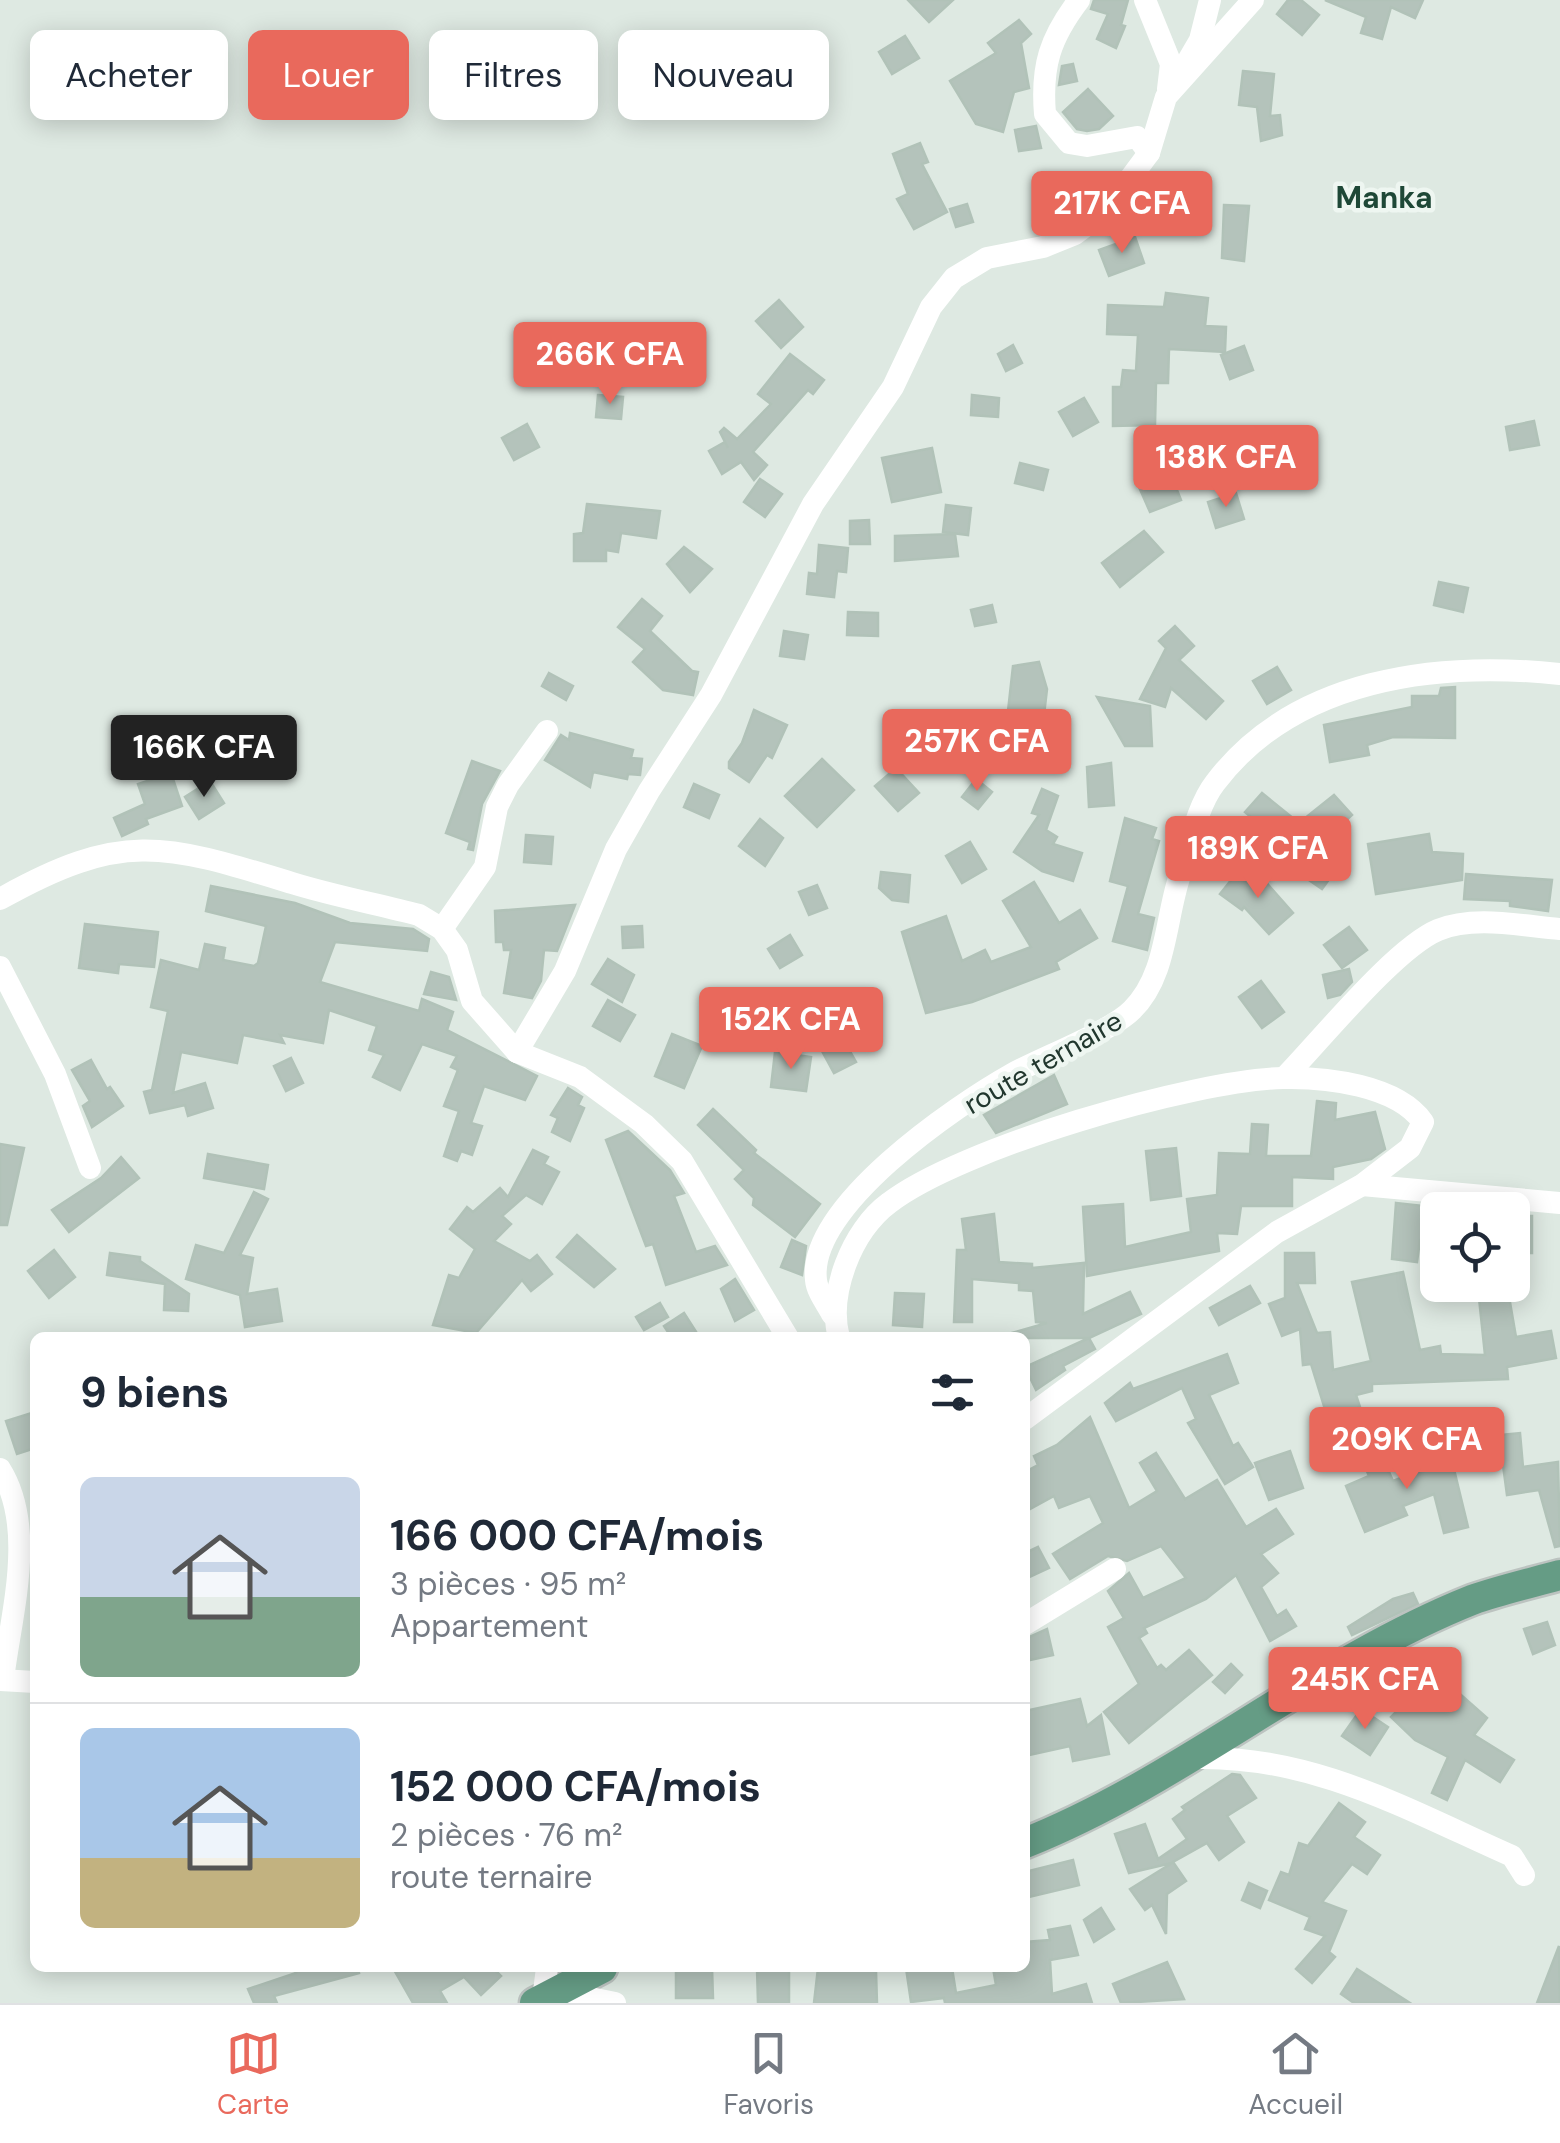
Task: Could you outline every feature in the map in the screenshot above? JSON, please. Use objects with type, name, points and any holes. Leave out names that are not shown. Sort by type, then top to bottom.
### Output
[{"type":"main road","points":[[1030,1841],[1077,1822],[1194,1758],[1367,1652],[1473,1600],[1560,1575]]},
{"type":"main road","points":[[546,1990],[592,1972]]},
{"type":"street","points":[[1079,0],[1055,32],[1045,56],[1044,114],[1069,143],[1087,146],[1137,137],[1149,153]]},
{"type":"street","points":[[517,1052],[565,971],[610,864],[641,805],[711,695],[821,490],[892,387],[931,307],[954,278],[987,258],[1044,247],[1075,234],[1106,211],[1149,153],[1172,64],[1145,0]]},
{"type":"street","points":[[1166,97],[1200,40],[1210,0]]},
{"type":"street","points":[[1166,97],[1253,0]]},
{"type":"street","name":"route ternaire","points":[[837,1332],[816,1284],[816,1261],[828,1231],[891,1156],[1008,1077],[1131,1012],[1158,966],[1178,879],[1212,786],[1257,738],[1284,719],[1360,684],[1410,676],[1560,674]]},
{"type":"street","points":[[442,930],[485,867],[497,807],[508,786],[547,731]]},
{"type":"street","points":[[0,899],[71,862],[130,849],[185,850],[418,915],[442,930],[457,950],[472,1001],[517,1052],[580,1077],[682,1161],[784,1332]]},
{"type":"street","points":[[1284,1078],[1413,943],[1440,928],[1477,923],[1560,929]]},
{"type":"street","points":[[0,968],[55,1074],[90,1168]]},
{"type":"street","points":[[832,1314],[852,1249],[885,1205],[925,1179],[990,1151],[1202,1088],[1284,1078],[1344,1084],[1382,1094],[1406,1103],[1424,1122],[1410,1148],[1362,1185],[1277,1232],[1030,1415]]},
{"type":"street","points":[[1362,1185],[1560,1202]]},
{"type":"street","points":[[0,1469],[14,1495],[19,1540],[1,1680],[30,1682]]},
{"type":"street","points":[[1030,1621],[1115,1569]]},
{"type":"street","points":[[1194,1758],[1245,1757],[1342,1779],[1512,1856],[1524,1875]]},
{"type":"street","points":[[546,1990],[614,2003]]},
{"type":"building","points":[[908,0],[953,0],[929,22]]},
{"type":"building","points":[[1094,0],[1128,0],[1121,25],[1125,26],[1116,48],[1097,39],[1108,14],[1091,9]]},
{"type":"building","points":[[1288,0],[1301,0],[1319,15],[1302,35],[1277,14]]},
{"type":"building","points":[[1325,0],[1423,0],[1415,18],[1391,7],[1382,39],[1361,33],[1366,17]]},
{"type":"building","points":[[1019,20],[1031,34],[1021,43],[1029,88],[1014,92],[1003,132],[976,124],[950,81],[996,53],[988,43]]},
{"type":"building","points":[[905,36],[919,58],[892,74],[879,52]]},
{"type":"building","points":[[1073,64],[1077,81],[1059,85],[1062,66]]},
{"type":"building","points":[[1243,71],[1274,74],[1270,116],[1280,115],[1282,135],[1261,141],[1257,107],[1239,105]]},
{"type":"building","points":[[1088,89],[1113,116],[1099,129],[1087,131],[1077,129],[1063,112]]},
{"type":"building","points":[[1036,126],[1041,148],[1019,151],[1015,130]]},
{"type":"building","points":[[920,143],[928,162],[922,164],[947,212],[914,229],[897,199],[908,194],[893,154]]},
{"type":"building","points":[[967,204],[973,222],[956,227],[950,209]]},
{"type":"building","points":[[1224,205],[1249,206],[1244,261],[1222,258]]},
{"type":"building","points":[[1135,237],[1144,263],[1109,276],[1099,250]]},
{"type":"building","points":[[1166,293],[1208,298],[1205,326],[1226,327],[1225,352],[1169,349],[1168,383],[1156,383],[1155,425],[1113,426],[1113,387],[1121,387],[1123,370],[1136,371],[1138,335],[1107,334],[1108,305],[1164,307]]},
{"type":"building","points":[[779,300],[803,327],[781,348],[756,321]]},
{"type":"building","points":[[1013,345],[1022,363],[1006,371],[998,354]]},
{"type":"building","points":[[1244,346],[1253,370],[1230,379],[1221,355]]},
{"type":"building","points":[[790,354],[824,380],[813,394],[808,390],[753,452],[767,465],[754,480],[741,462],[722,474],[709,451],[725,442],[720,432],[724,428],[737,439],[771,404],[758,394]]},
{"type":"building","points":[[598,395],[623,397],[621,419],[596,417]]},
{"type":"building","points":[[972,395],[999,398],[998,417],[971,415]]},
{"type":"building","points":[[1084,398],[1098,422],[1073,436],[1059,412]]},
{"type":"building","points":[[1534,421],[1539,445],[1510,450],[1506,427]]},
{"type":"building","points":[[527,424],[539,447],[514,460],[502,438]]},
{"type":"building","points":[[1169,429],[1197,429],[1197,457],[1169,457]]},
{"type":"building","points":[[932,448],[941,492],[892,502],[882,458]]},
{"type":"building","points":[[1020,463],[1048,470],[1043,490],[1015,483]]},
{"type":"building","points":[[1171,475],[1181,500],[1150,512],[1139,487]]},
{"type":"building","points":[[760,479],[782,494],[765,517],[744,502]]},
{"type":"building","points":[[1236,493],[1244,519],[1216,528],[1208,502]]},
{"type":"building","points":[[587,504],[660,511],[656,538],[621,533],[618,552],[606,550],[606,561],[574,561],[574,534],[583,533]]},
{"type":"building","points":[[946,505],[971,508],[968,535],[943,532]]},
{"type":"building","points":[[869,520],[870,544],[850,544],[850,521]]},
{"type":"building","points":[[1144,531],[1163,552],[1120,587],[1102,563]]},
{"type":"building","points":[[955,534],[958,556],[895,561],[895,536]]},
{"type":"building","points":[[819,545],[848,548],[846,572],[837,571],[834,597],[807,594],[809,573],[817,574]]},
{"type":"building","points":[[684,547],[712,569],[690,592],[667,564]]},
{"type":"building","points":[[1439,582],[1468,588],[1463,612],[1434,605]]},
{"type":"building","points":[[642,599],[662,616],[650,631],[692,671],[698,672],[693,695],[663,690],[633,662],[645,649],[618,627]]},
{"type":"building","points":[[992,605],[996,622],[975,626],[971,610]]},
{"type":"building","points":[[848,612],[878,613],[878,636],[847,635]]},
{"type":"building","points":[[1175,626],[1194,646],[1179,660],[1223,701],[1206,719],[1171,688],[1165,707],[1140,699],[1166,648],[1159,641]]},
{"type":"building","points":[[784,631],[808,635],[804,659],[780,656]]},
{"type":"building","points":[[1039,662],[1047,689],[1041,741],[1005,738],[1013,666]]},
{"type":"building","points":[[1277,667],[1291,690],[1267,704],[1253,681]]},
{"type":"building","points":[[549,673],[573,686],[566,700],[542,686]]},
{"type":"building","points":[[1455,687],[1455,738],[1393,737],[1367,745],[1369,755],[1330,762],[1324,725],[1412,707],[1412,696],[1439,696],[1441,688]]},
{"type":"building","points":[[1097,697],[1150,706],[1152,746],[1125,746]]},
{"type":"building","points":[[754,710],[787,725],[772,758],[767,755],[749,782],[729,768],[729,762],[742,743]]},
{"type":"building","points":[[920,730],[952,735],[948,759],[917,754]]},
{"type":"building","points":[[570,733],[633,750],[631,758],[642,759],[640,775],[628,774],[627,779],[593,772],[590,787],[545,760],[561,735],[569,740]]},
{"type":"building","points":[[822,759],[854,790],[817,827],[785,796]]},
{"type":"building","points":[[472,761],[500,771],[482,804],[473,850],[468,849],[470,842],[446,833]]},
{"type":"building","points":[[1111,763],[1114,805],[1089,807],[1087,767]]},
{"type":"building","points":[[896,768],[919,793],[898,811],[875,786]]},
{"type":"building","points":[[171,773],[182,806],[146,819],[148,824],[122,836],[114,818],[145,804],[138,784]]},
{"type":"building","points":[[976,779],[992,792],[978,809],[962,797]]},
{"type":"building","points":[[210,781],[224,803],[199,819],[185,797]]},
{"type":"building","points":[[694,784],[719,795],[709,818],[684,807]]},
{"type":"building","points":[[1042,789],[1058,796],[1046,830],[1057,837],[1053,844],[1082,853],[1073,881],[1042,871],[1014,852],[1039,815],[1032,813]]},
{"type":"building","points":[[1262,793],[1299,823],[1334,795],[1352,815],[1310,853],[1335,871],[1322,889],[1271,854],[1281,842],[1245,812]]},
{"type":"building","points":[[1125,818],[1156,828],[1152,839],[1159,841],[1138,914],[1154,918],[1147,950],[1113,941],[1128,886],[1110,881]]},
{"type":"building","points":[[760,819],[783,838],[765,866],[739,846]]},
{"type":"building","points":[[1429,834],[1432,852],[1463,854],[1462,880],[1376,894],[1368,844]]},
{"type":"building","points":[[526,835],[553,837],[551,864],[524,862]]},
{"type":"building","points":[[970,842],[986,869],[962,883],[946,856]]},
{"type":"building","points":[[881,872],[910,875],[908,902],[892,900],[879,888]]},
{"type":"building","points":[[1257,872],[1293,913],[1269,934],[1244,907],[1242,910],[1220,894],[1236,874],[1248,883]]},
{"type":"building","points":[[1466,874],[1552,880],[1548,911],[1510,906],[1510,901],[1464,899]]},
{"type":"building","points":[[1034,882],[1059,923],[1080,910],[1097,938],[1056,962],[1059,969],[972,1002],[926,1013],[902,932],[946,916],[962,961],[985,950],[991,962],[1031,947],[1003,901]]},
{"type":"building","points":[[817,885],[827,908],[809,915],[799,892]]},
{"type":"building","points":[[211,886],[295,903],[350,923],[413,929],[429,939],[427,951],[335,942],[320,982],[419,1011],[422,999],[453,1012],[447,1030],[537,1076],[525,1100],[484,1086],[471,1123],[482,1126],[472,1155],[461,1151],[457,1161],[444,1156],[459,1111],[444,1106],[458,1070],[451,1067],[457,1056],[422,1044],[400,1090],[373,1077],[384,1055],[369,1050],[377,1026],[329,1010],[323,1043],[280,1035],[284,1043],[243,1035],[237,1063],[181,1052],[173,1093],[205,1083],[213,1108],[188,1116],[185,1105],[150,1113],[144,1092],[152,1090],[168,1011],[151,1007],[161,960],[199,970],[205,944],[225,948],[223,960],[254,966],[258,963],[266,926],[206,911]]},
{"type":"building","points":[[575,905],[557,951],[544,950],[541,981],[532,998],[504,993],[511,950],[504,950],[503,942],[496,942],[495,911]]},
{"type":"building","points":[[85,924],[158,932],[154,967],[119,964],[118,973],[79,968]]},
{"type":"building","points":[[642,926],[643,947],[623,948],[622,927]]},
{"type":"building","points":[[1349,927],[1367,950],[1342,968],[1324,945]]},
{"type":"building","points":[[790,935],[802,955],[780,968],[768,949]]},
{"type":"building","points":[[608,959],[634,975],[622,1002],[592,984]]},
{"type":"building","points":[[1349,969],[1352,982],[1340,995],[1328,998],[1323,975]]},
{"type":"building","points":[[431,972],[449,977],[456,1000],[424,994]]},
{"type":"building","points":[[1261,981],[1284,1012],[1262,1028],[1239,997]]},
{"type":"building","points":[[608,1000],[635,1015],[620,1041],[593,1026]]},
{"type":"building","points":[[672,1034],[702,1046],[684,1088],[655,1076]]},
{"type":"building","points":[[843,1039],[856,1062],[834,1073],[822,1051]]},
{"type":"building","points":[[775,1052],[811,1057],[806,1091],[771,1087]]},
{"type":"building","points":[[291,1058],[303,1083],[286,1091],[274,1066]]},
{"type":"building","points":[[91,1060],[107,1089],[110,1087],[123,1106],[92,1127],[83,1106],[90,1101],[72,1070]]},
{"type":"building","points":[[1054,1075],[1067,1104],[996,1133],[984,1115]]},
{"type":"building","points":[[568,1088],[582,1097],[578,1105],[584,1108],[570,1141],[552,1132],[558,1118],[551,1115]]},
{"type":"building","points":[[1317,1101],[1336,1103],[1335,1120],[1375,1112],[1385,1149],[1371,1159],[1333,1167],[1333,1179],[1292,1177],[1292,1206],[1241,1206],[1237,1234],[1217,1233],[1219,1251],[1087,1276],[1083,1207],[1123,1204],[1125,1247],[1191,1232],[1187,1199],[1217,1195],[1219,1153],[1250,1154],[1252,1124],[1268,1125],[1266,1156],[1311,1156]]},
{"type":"building","points":[[713,1109],[756,1150],[754,1153],[820,1204],[795,1237],[753,1205],[754,1198],[735,1179],[744,1170],[698,1125]]},
{"type":"building","points":[[628,1131],[670,1170],[684,1193],[674,1196],[696,1252],[715,1246],[727,1265],[666,1285],[653,1244],[646,1246],[606,1140]]},
{"type":"building","points":[[0,1144],[24,1148],[7,1225],[0,1225]]},
{"type":"building","points":[[1176,1148],[1181,1196],[1151,1200],[1146,1151]]},
{"type":"building","points":[[533,1150],[548,1157],[544,1164],[559,1172],[542,1204],[526,1195],[502,1216],[511,1224],[494,1241],[530,1261],[537,1255],[552,1274],[531,1291],[522,1280],[477,1332],[433,1325],[449,1275],[459,1278],[475,1249],[450,1229],[467,1207],[473,1212],[500,1188],[508,1197]]},
{"type":"building","points":[[208,1154],[268,1165],[264,1189],[204,1178]]},
{"type":"building","points":[[121,1157],[139,1178],[69,1232],[52,1210],[101,1178]]},
{"type":"building","points":[[254,1192],[268,1199],[240,1255],[253,1258],[247,1294],[277,1289],[282,1321],[245,1327],[240,1295],[186,1279],[196,1245],[224,1253]]},
{"type":"building","points":[[1396,1203],[1420,1206],[1417,1262],[1392,1259]]},
{"type":"building","points":[[994,1214],[999,1262],[1032,1264],[1032,1268],[1084,1263],[1083,1314],[1130,1292],[1141,1314],[1089,1338],[1030,1338],[1030,1332],[1016,1332],[1047,1323],[1036,1322],[1033,1291],[1019,1290],[1019,1283],[972,1279],[972,1322],[954,1322],[957,1250],[966,1250],[962,1219]]},
{"type":"building","points":[[1530,1216],[1532,1216],[1530,1253]]},
{"type":"building","points":[[577,1235],[615,1269],[594,1287],[557,1257]]},
{"type":"building","points":[[792,1240],[806,1246],[802,1275],[781,1267]]},
{"type":"building","points":[[54,1250],[75,1277],[49,1298],[28,1271]]},
{"type":"building","points":[[110,1253],[140,1257],[140,1261],[189,1294],[188,1311],[164,1310],[165,1284],[107,1275]]},
{"type":"building","points":[[1285,1253],[1314,1253],[1315,1283],[1297,1283],[1317,1333],[1330,1332],[1333,1370],[1371,1361],[1352,1282],[1403,1272],[1420,1350],[1440,1346],[1441,1354],[1485,1355],[1479,1302],[1510,1302],[1516,1337],[1551,1331],[1556,1358],[1507,1367],[1508,1379],[1372,1384],[1372,1391],[1356,1395],[1360,1407],[1328,1419],[1311,1364],[1303,1365],[1300,1329],[1282,1336],[1269,1304],[1285,1298]]},
{"type":"building","points":[[735,1279],[754,1310],[735,1321],[721,1289]]},
{"type":"building","points":[[1250,1286],[1260,1303],[1219,1325],[1210,1308]]},
{"type":"building","points":[[895,1293],[924,1294],[922,1327],[893,1325]]},
{"type":"building","points":[[660,1303],[668,1317],[644,1330],[636,1317]]},
{"type":"building","points":[[684,1313],[696,1332],[668,1332],[664,1326]]},
{"type":"building","points":[[1089,1338],[1095,1349],[1063,1366],[1065,1370],[1036,1390],[1030,1365]]},
{"type":"building","points":[[1227,1354],[1238,1383],[1209,1395],[1233,1446],[1238,1443],[1253,1467],[1225,1484],[1188,1423],[1196,1419],[1182,1388],[1116,1421],[1105,1403],[1130,1383],[1133,1389]]},
{"type":"building","points":[[1455,1410],[1489,1410],[1489,1439],[1455,1439]]},
{"type":"building","points":[[30,1414],[30,1450],[17,1454],[6,1421]]},
{"type":"building","points":[[1090,1417],[1129,1508],[1157,1491],[1140,1463],[1156,1453],[1185,1499],[1217,1480],[1246,1527],[1276,1509],[1293,1534],[1261,1554],[1278,1573],[1261,1587],[1277,1616],[1286,1610],[1296,1626],[1270,1641],[1236,1575],[1206,1599],[1144,1628],[1147,1633],[1139,1638],[1157,1668],[1161,1665],[1166,1670],[1189,1650],[1212,1675],[1129,1743],[1104,1712],[1139,1684],[1108,1627],[1124,1618],[1108,1591],[1129,1573],[1143,1598],[1186,1578],[1161,1546],[1127,1561],[1108,1556],[1070,1579],[1053,1554],[1103,1523],[1090,1496],[1059,1508],[1054,1496],[1030,1509],[1030,1469],[1038,1465],[1034,1456],[1057,1445]]},
{"type":"building","points":[[1520,1433],[1523,1467],[1558,1462],[1560,1546],[1555,1547],[1539,1490],[1507,1495],[1499,1435]]},
{"type":"building","points":[[1377,1445],[1393,1481],[1424,1469],[1423,1458],[1450,1453],[1468,1527],[1444,1533],[1434,1494],[1403,1506],[1407,1515],[1365,1532],[1346,1486],[1369,1476],[1359,1452]]},
{"type":"building","points":[[1290,1451],[1303,1488],[1269,1500],[1255,1463]]},
{"type":"building","points":[[1038,1547],[1049,1568],[1030,1577],[1030,1551]]},
{"type":"building","points":[[1413,1593],[1418,1604],[1352,1635],[1348,1627],[1393,1599]]},
{"type":"building","points":[[1547,1622],[1555,1645],[1533,1654],[1524,1629]]},
{"type":"building","points":[[1047,1629],[1053,1655],[1030,1660],[1030,1637]]},
{"type":"building","points":[[1231,1664],[1242,1675],[1225,1693],[1213,1682]]},
{"type":"building","points":[[1435,1672],[1487,1718],[1474,1735],[1514,1760],[1500,1782],[1465,1760],[1447,1800],[1432,1793],[1448,1757],[1415,1740],[1391,1717]]},
{"type":"building","points":[[1080,1699],[1087,1726],[1101,1715],[1109,1754],[1073,1761],[1070,1746],[1030,1755],[1030,1710]]},
{"type":"building","points":[[1361,1709],[1388,1727],[1370,1755],[1342,1736]]},
{"type":"building","points":[[1232,1774],[1240,1775],[1256,1798],[1227,1816],[1244,1842],[1219,1860],[1207,1843],[1173,1862],[1186,1881],[1167,1894],[1166,1934],[1152,1905],[1145,1910],[1130,1889],[1172,1863],[1129,1873],[1115,1834],[1145,1824],[1158,1859],[1187,1839],[1173,1819],[1185,1810],[1182,1807]]},
{"type":"building","points":[[1339,1803],[1365,1822],[1354,1837],[1380,1855],[1367,1874],[1352,1864],[1322,1902],[1346,1911],[1329,1952],[1335,1957],[1312,1983],[1296,1969],[1325,1936],[1305,1929],[1310,1917],[1269,1900],[1281,1872],[1289,1875],[1299,1843],[1308,1846]]},
{"type":"building","points":[[1073,1860],[1079,1885],[1030,1897],[1030,1871]]},
{"type":"building","points":[[1249,1883],[1267,1891],[1260,1908],[1242,1900]]},
{"type":"building","points":[[1101,1908],[1114,1929],[1094,1942],[1084,1920]]},
{"type":"building","points":[[1070,1926],[1078,1955],[1050,1960],[1052,1994],[1086,1984],[1092,2003],[945,2003],[944,1998],[911,2002],[907,1972],[953,1972],[956,1993],[996,1985],[994,1972],[1030,1972],[1030,1942],[1050,1940],[1048,1930]]},
{"type":"building","points":[[1559,1946],[1560,2003],[1537,2003]]},
{"type":"building","points":[[1167,1962],[1184,1999],[1121,2003],[1113,1984]]},
{"type":"building","points":[[1357,1969],[1410,2003],[1354,2003],[1341,1994]]},
{"type":"building","points":[[395,1972],[497,1972],[501,1976],[481,1995],[464,1977],[440,1991],[447,2003],[413,2003]]},
{"type":"building","points":[[676,1972],[712,1972],[713,1998],[676,1998]]},
{"type":"building","points":[[757,1972],[789,1972],[789,2003],[758,2003]]},
{"type":"building","points":[[818,1972],[876,1972],[877,2003],[814,2003]]},
{"type":"building","points":[[296,1973],[359,1973],[274,1996],[277,2003],[254,2003],[248,1989]]},
{"type":"district","name":"Manka","points":[[1384,198]]}]
